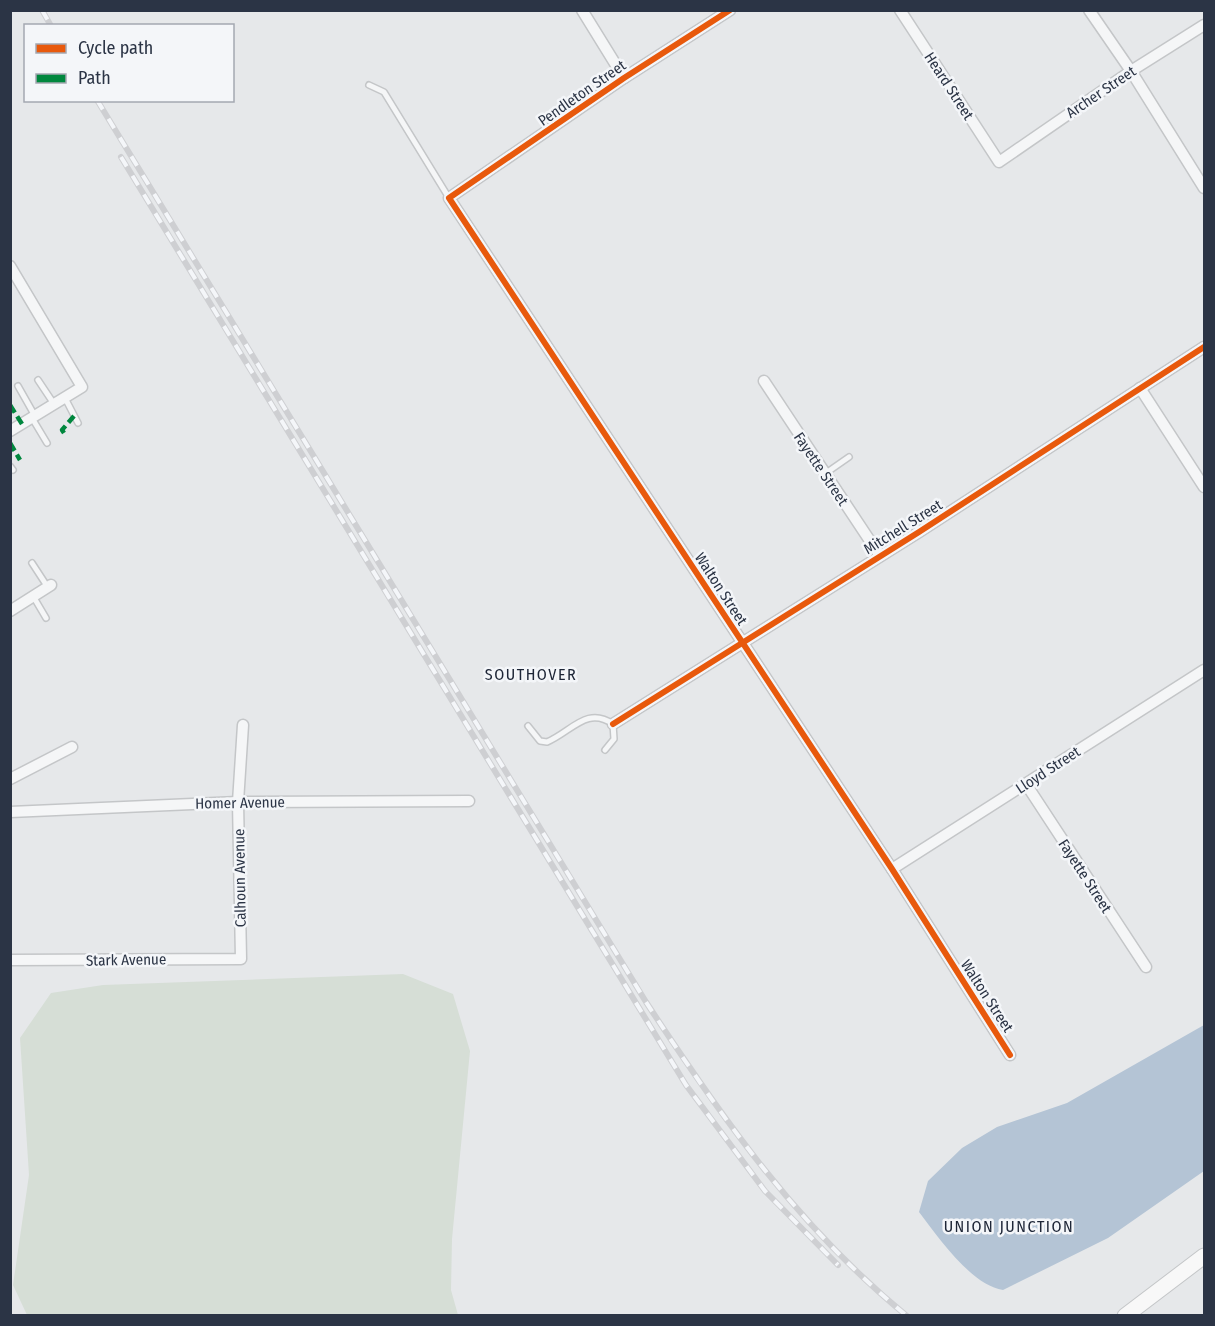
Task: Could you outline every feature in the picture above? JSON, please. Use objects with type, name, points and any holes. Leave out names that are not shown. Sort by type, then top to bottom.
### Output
[{"type":"main road","points":[[1125,1316],[1204,1256]]},
{"type":"street","points":[[582,10],[624,78]]},
{"type":"street","name":"Pendleton Street","points":[[448,198],[624,78],[730,10]]},
{"type":"street","name":"Heard Street","points":[[900,10],[999,162]]},
{"type":"street","points":[[1089,10],[1131,71],[1204,188]]},
{"type":"street","name":"Archer Street","points":[[999,162],[1131,71],[1204,25]]},
{"type":"street","name":"Walton Street","points":[[448,198],[892,869],[1010,1055]]},
{"type":"street","points":[[10,266],[82,387],[10,431]]},
{"type":"street","name":"Mitchell Street","points":[[614,724],[1204,347]]},
{"type":"street","name":"Fayette Street","points":[[764,381],[880,556]]},
{"type":"street","points":[[1140,388],[1204,488]]},
{"type":"street","points":[[10,611],[49,586]]},
{"type":"street","name":"Lloyd Street","points":[[892,869],[1204,670]]},
{"type":"street","name":"Calhoun Avenue","points":[[241,959],[238,802],[243,725]]},
{"type":"street","points":[[10,779],[72,747]]},
{"type":"street","name":"Fayette Street","points":[[1026,784],[1146,967]]},
{"type":"street","name":"Homer Avenue","points":[[10,812],[238,802],[469,801]]},
{"type":"street","name":"Stark Avenue","points":[[10,960],[241,959]]},
{"type":"lane","points":[[369,86],[384,93],[416,140],[448,198]]},
{"type":"lane","points":[[38,380],[54,404]]},
{"type":"lane","points":[[18,386],[46,443]]},
{"type":"lane","points":[[65,398],[78,423]]},
{"type":"lane","points":[[824,474],[849,457]]},
{"type":"lane","points":[[32,563],[49,586]]},
{"type":"lane","points":[[33,596],[46,618]]},
{"type":"lane","points":[[528,726],[540,741],[547,742],[591,717],[602,716],[614,724],[614,739],[605,750]]},
{"type":"shaded area","points":[[403,974],[453,994],[470,1051],[452,1239],[451,1290],[458,1315],[27,1315],[13,1285],[29,1175],[20,1038],[51,993],[103,985]]},
{"type":"water","points":[[1204,1025],[1204,1171],[1108,1238],[1003,1290],[991,1286],[967,1270],[919,1212],[928,1181],[962,1148],[997,1127],[1067,1103]]},
{"type":"railway","points":[[42,10],[50,24]]},
{"type":"railway","points":[[98,102],[646,1002],[733,1129],[764,1169],[831,1246],[907,1316]]},
{"type":"railway","points":[[121,157],[686,1085],[765,1191],[838,1265]]},
{"type":"marked path","points":[[10,405],[22,424]]},
{"type":"marked path","points":[[64,433],[62,430],[74,416]]},
{"type":"marked path","points":[[10,443],[20,460]]},
{"type":"cycle path","points":[[730,10],[624,78],[449,198],[892,869],[1010,1055]]},
{"type":"cycle path","points":[[613,724],[919,532],[1204,347]]},
{"type":"district","name":"SOUTHOVER","points":[[531,674]]},
{"type":"district","name":"UNION JUNCTION","points":[[1009,1226]]}]
